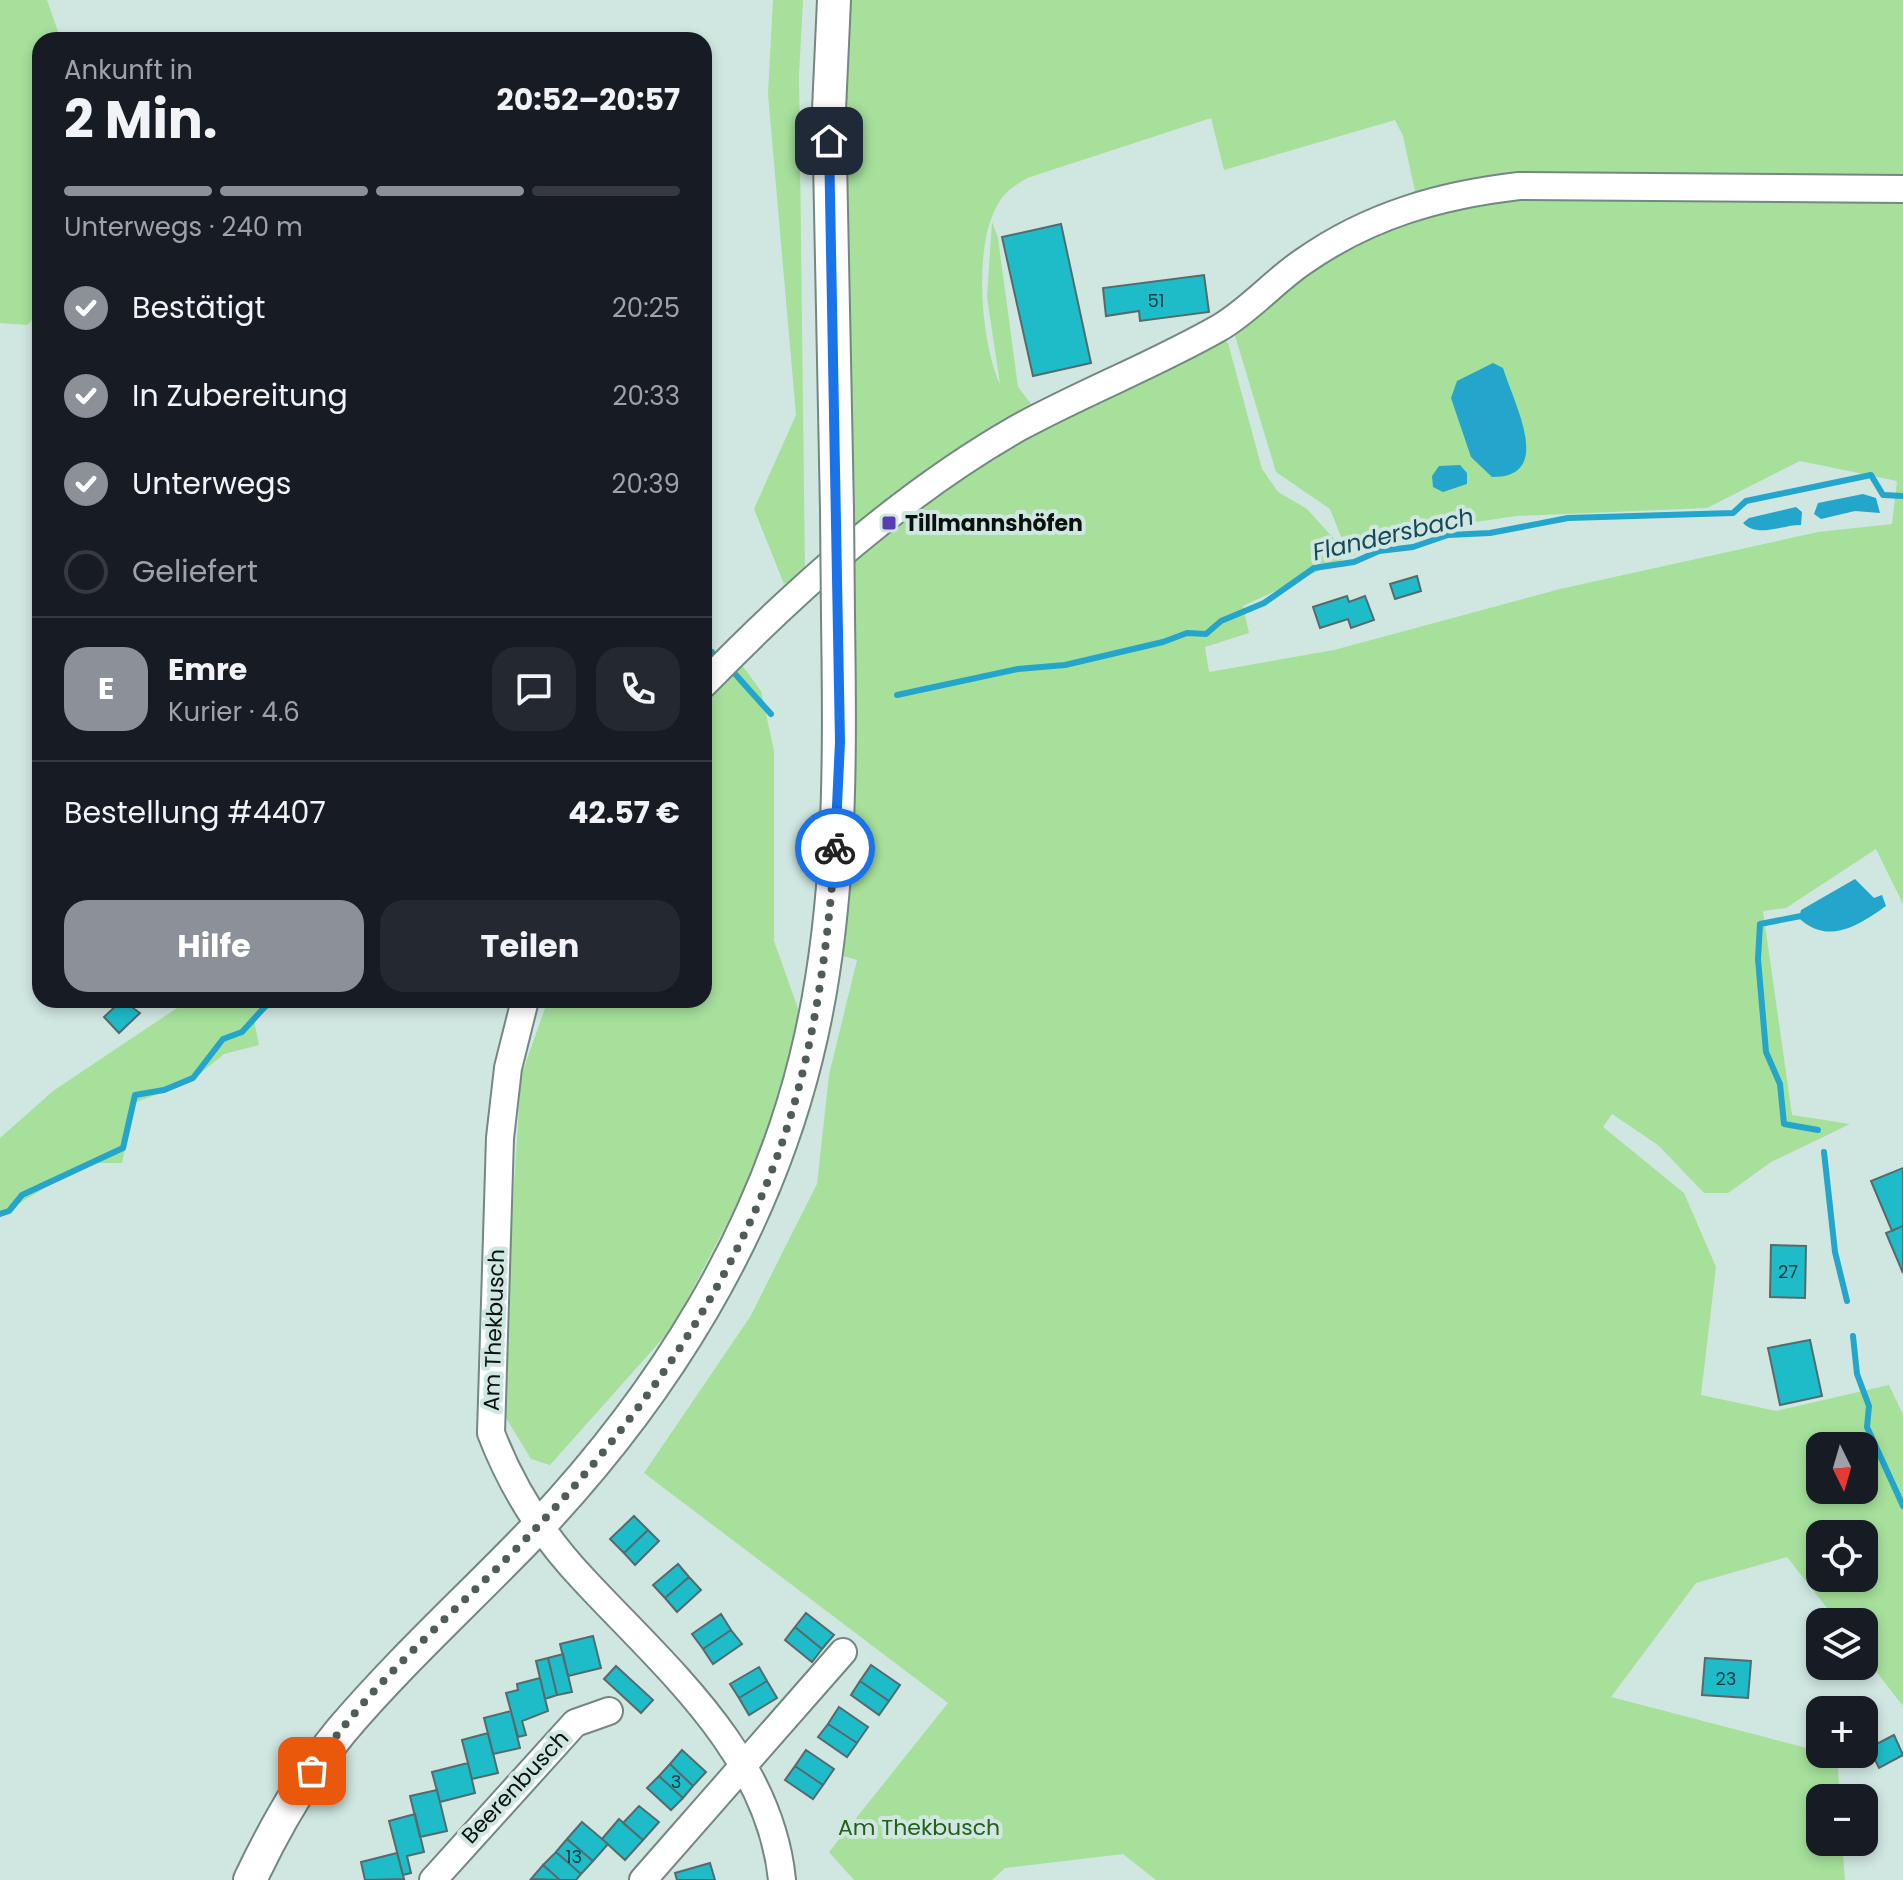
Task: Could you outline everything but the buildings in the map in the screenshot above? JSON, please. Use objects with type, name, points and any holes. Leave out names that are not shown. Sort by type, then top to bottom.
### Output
[{"type":"main road","points":[[250,1880],[303,1785],[342,1730],[539,1525],[593,1464],[665,1369],[719,1281],[767,1183],[807,1055],[821,984],[835,850],[839,714],[829,110],[834,0]]},
{"type":"street","points":[[712,676],[780,609],[886,520],[959,465],[1078,397],[1189,345],[1227,323],[1305,260],[1363,228],[1415,206],[1461,193],[1519,186],[1903,189]]},
{"type":"street","name":"Am Thekbusch","points":[[523,1008],[508,1068],[500,1138],[491,1433],[504,1466],[539,1525],[585,1581],[690,1691],[744,1768],[774,1836],[782,1880]]},
{"type":"street","points":[[643,1880],[843,1652]]},
{"type":"street","name":"Beerenbusch","points":[[433,1880],[489,1814],[575,1723],[609,1711]]},
{"type":"green space","points":[[0,0],[47,0],[58,32],[32,32],[32,320],[27,325],[0,323]]},
{"type":"green space","points":[[773,0],[803,0],[799,75],[805,575],[784,584],[754,509],[796,415],[768,94]]},
{"type":"green space","points":[[846,0],[1903,0],[1903,181],[1416,196],[1403,136],[1395,120],[1224,170],[1211,118],[1027,178],[1007,192],[995,209],[987,232],[982,286],[987,341],[1000,384],[987,297],[992,222],[998,238],[1018,387],[1035,409],[852,536],[840,158]]},
{"type":"green space","points":[[1903,198],[1903,904],[1876,849],[1786,908],[1763,911],[1792,1115],[1850,1124],[1771,1162],[1728,1193],[1704,1193],[1658,1145],[1612,1114],[1603,1127],[1684,1193],[1716,1267],[1701,1395],[1776,1411],[1889,1385],[1903,1415],[1903,1706],[1878,1674],[1878,1608],[1827,1608],[1814,1592],[1878,1592],[1878,1520],[1806,1520],[1806,1581],[1787,1557],[1696,1583],[1611,1697],[1806,1748],[1806,1768],[1838,1768],[1839,1784],[1806,1784],[1806,1856],[1843,1856],[1845,1880],[1156,1880],[1123,1854],[1005,1868],[992,1880],[854,1880],[829,1852],[948,1703],[644,1473],[750,1317],[817,1184],[829,1075],[857,960],[837,954],[850,560],[1019,435],[1220,338],[1228,343],[1262,469],[1278,492],[1307,509],[1335,540],[1342,560],[1243,606],[1249,633],[1205,647],[1209,672],[1334,650],[1560,589],[1818,532],[1892,524],[1897,481],[1800,461],[1707,508],[1516,516],[1416,531],[1349,557],[1330,509],[1276,472],[1233,329],[1316,263],[1355,240],[1474,199]]},
{"type":"green space","points":[[738,660],[761,691],[774,751],[774,941],[801,1017],[754,1171],[673,1327],[550,1465],[531,1459],[500,1408],[521,1076],[545,1008],[712,1008],[712,689]]},
{"type":"green space","points":[[177,1008],[270,1008],[254,1020],[259,1045],[224,1054],[191,1081],[134,1103],[122,1163],[86,1163],[0,1215],[0,1138],[53,1091]]},
{"type":"water","points":[[1493,363],[1503,368],[1521,419],[1526,452],[1522,465],[1511,474],[1492,477],[1471,457],[1451,398],[1457,381]]},
{"type":"water","points":[[1460,465],[1467,473],[1467,484],[1443,492],[1433,487],[1432,476],[1439,466]]},
{"type":"water","points":[[1863,494],[1876,498],[1880,513],[1855,511],[1821,519],[1814,514],[1818,503]]},
{"type":"water","points":[[1796,507],[1802,512],[1801,525],[1756,530],[1743,523],[1749,518]]},
{"type":"water","points":[[1855,879],[1874,898],[1882,895],[1886,906],[1854,926],[1832,932],[1821,931],[1799,918],[1801,910]]},
{"type":"waterway","name":"Flandersbach","points":[[897,695],[1018,669],[1065,665],[1163,642],[1187,633],[1206,634],[1221,621],[1264,603],[1314,568],[1354,562],[1379,551],[1413,547],[1448,535],[1490,533],[1568,518],[1733,513],[1746,501],[1871,475],[1883,495],[1903,496]]},
{"type":"waterway","name":"Flandersbach","points":[[736,675],[771,714]]},
{"type":"waterway","points":[[1806,915],[1760,924],[1758,959],[1766,1052],[1780,1084],[1784,1124],[1818,1130]]},
{"type":"waterway","name":"Flandersbach","points":[[0,1214],[9,1211],[22,1195],[123,1148],[135,1095],[164,1090],[193,1078],[223,1039],[242,1032],[264,1008]]},
{"type":"waterway","points":[[1824,1152],[1835,1252],[1847,1301]]},
{"type":"waterway","points":[[1853,1336],[1857,1374],[1869,1406],[1867,1427],[1903,1506]]},
{"type":"way so far","points":[[312,1771],[342,1730],[396,1671],[539,1525],[593,1464],[665,1369],[698,1319],[733,1256],[767,1183],[787,1128],[807,1055],[821,984],[835,848]]},
{"type":"place","name":"Tillmannshöfen","points":[[889,523]]},
{"type":"route","points":[[829,141],[840,742],[835,848]]}]
